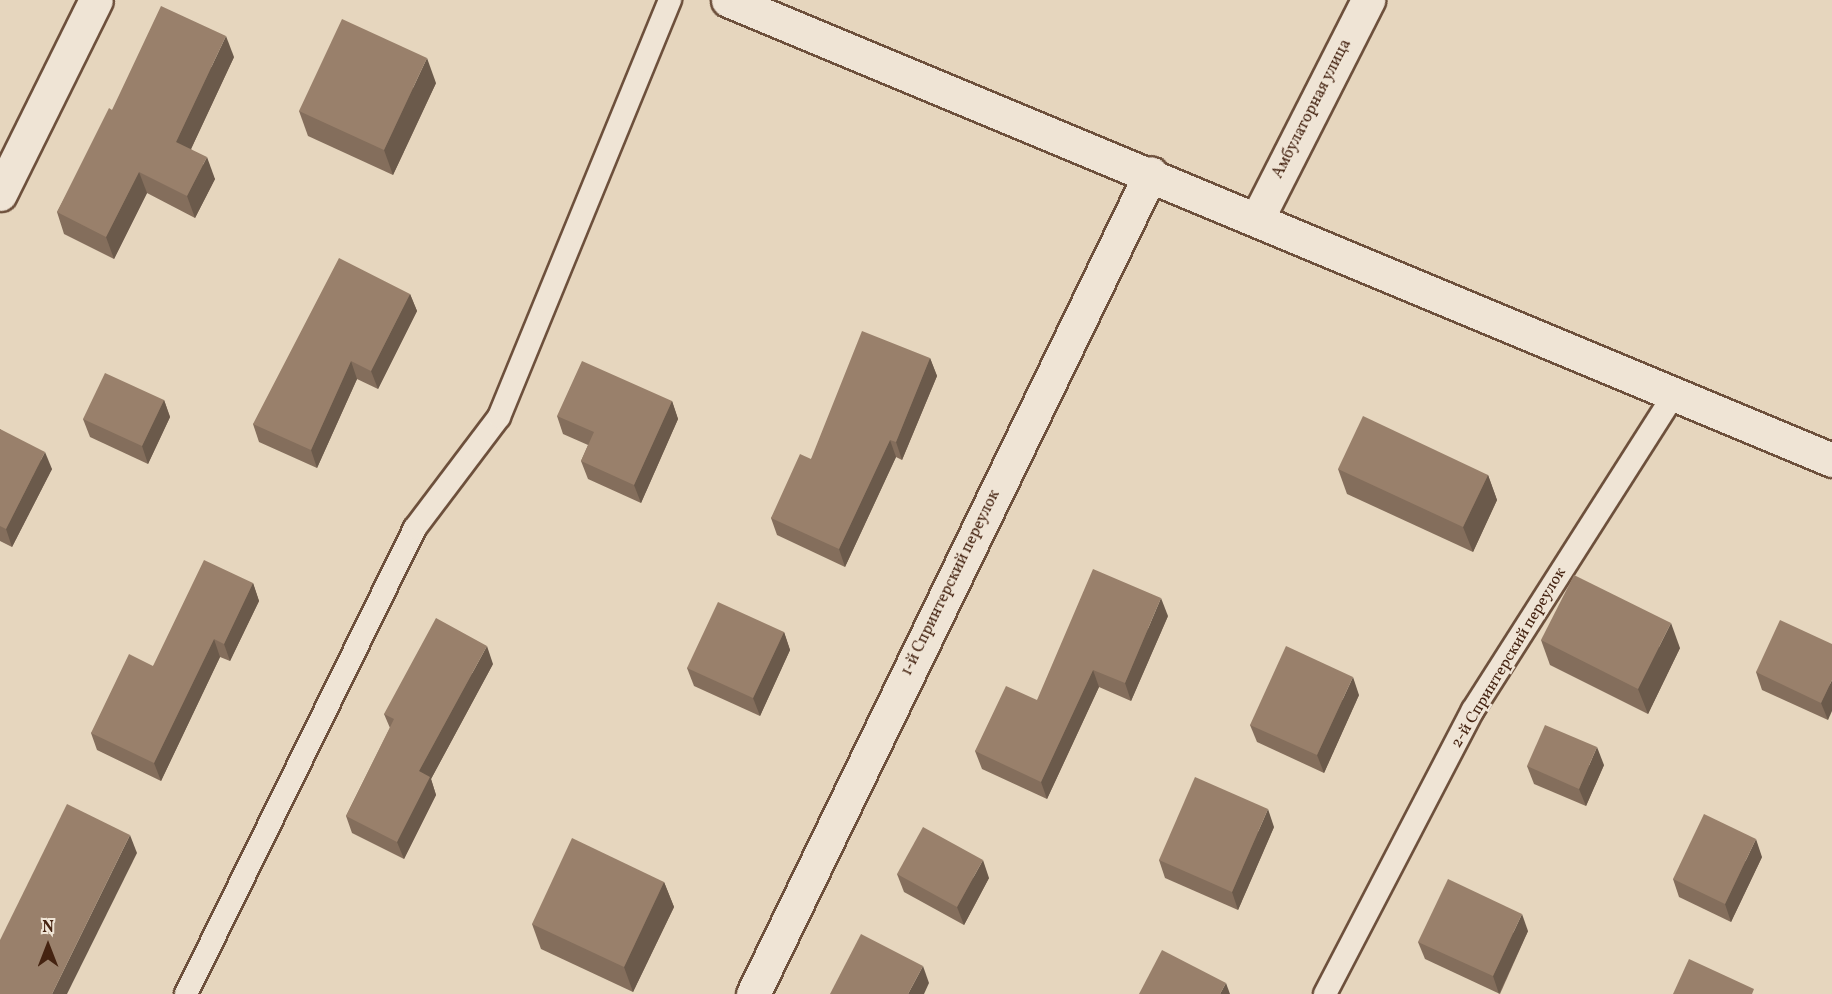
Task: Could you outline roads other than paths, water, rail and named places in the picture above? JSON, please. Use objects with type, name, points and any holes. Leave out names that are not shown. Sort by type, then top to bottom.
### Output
[{"type":"street","points":[[0,194],[96,0]]},
{"type":"street","points":[[728,0],[1151,173],[1832,460]]},
{"type":"street","name":"Амбулаторная улица","points":[[1257,219],[1368,0]]},
{"type":"street","name":"1-й Спринтерский переулок","points":[[753,994],[1151,173]]},
{"type":"lane","points":[[186,994],[415,528],[499,417],[670,0]]},
{"type":"lane","name":"2-й Спринтерский переулок","points":[[1325,994],[1473,710],[1674,395]]}]
